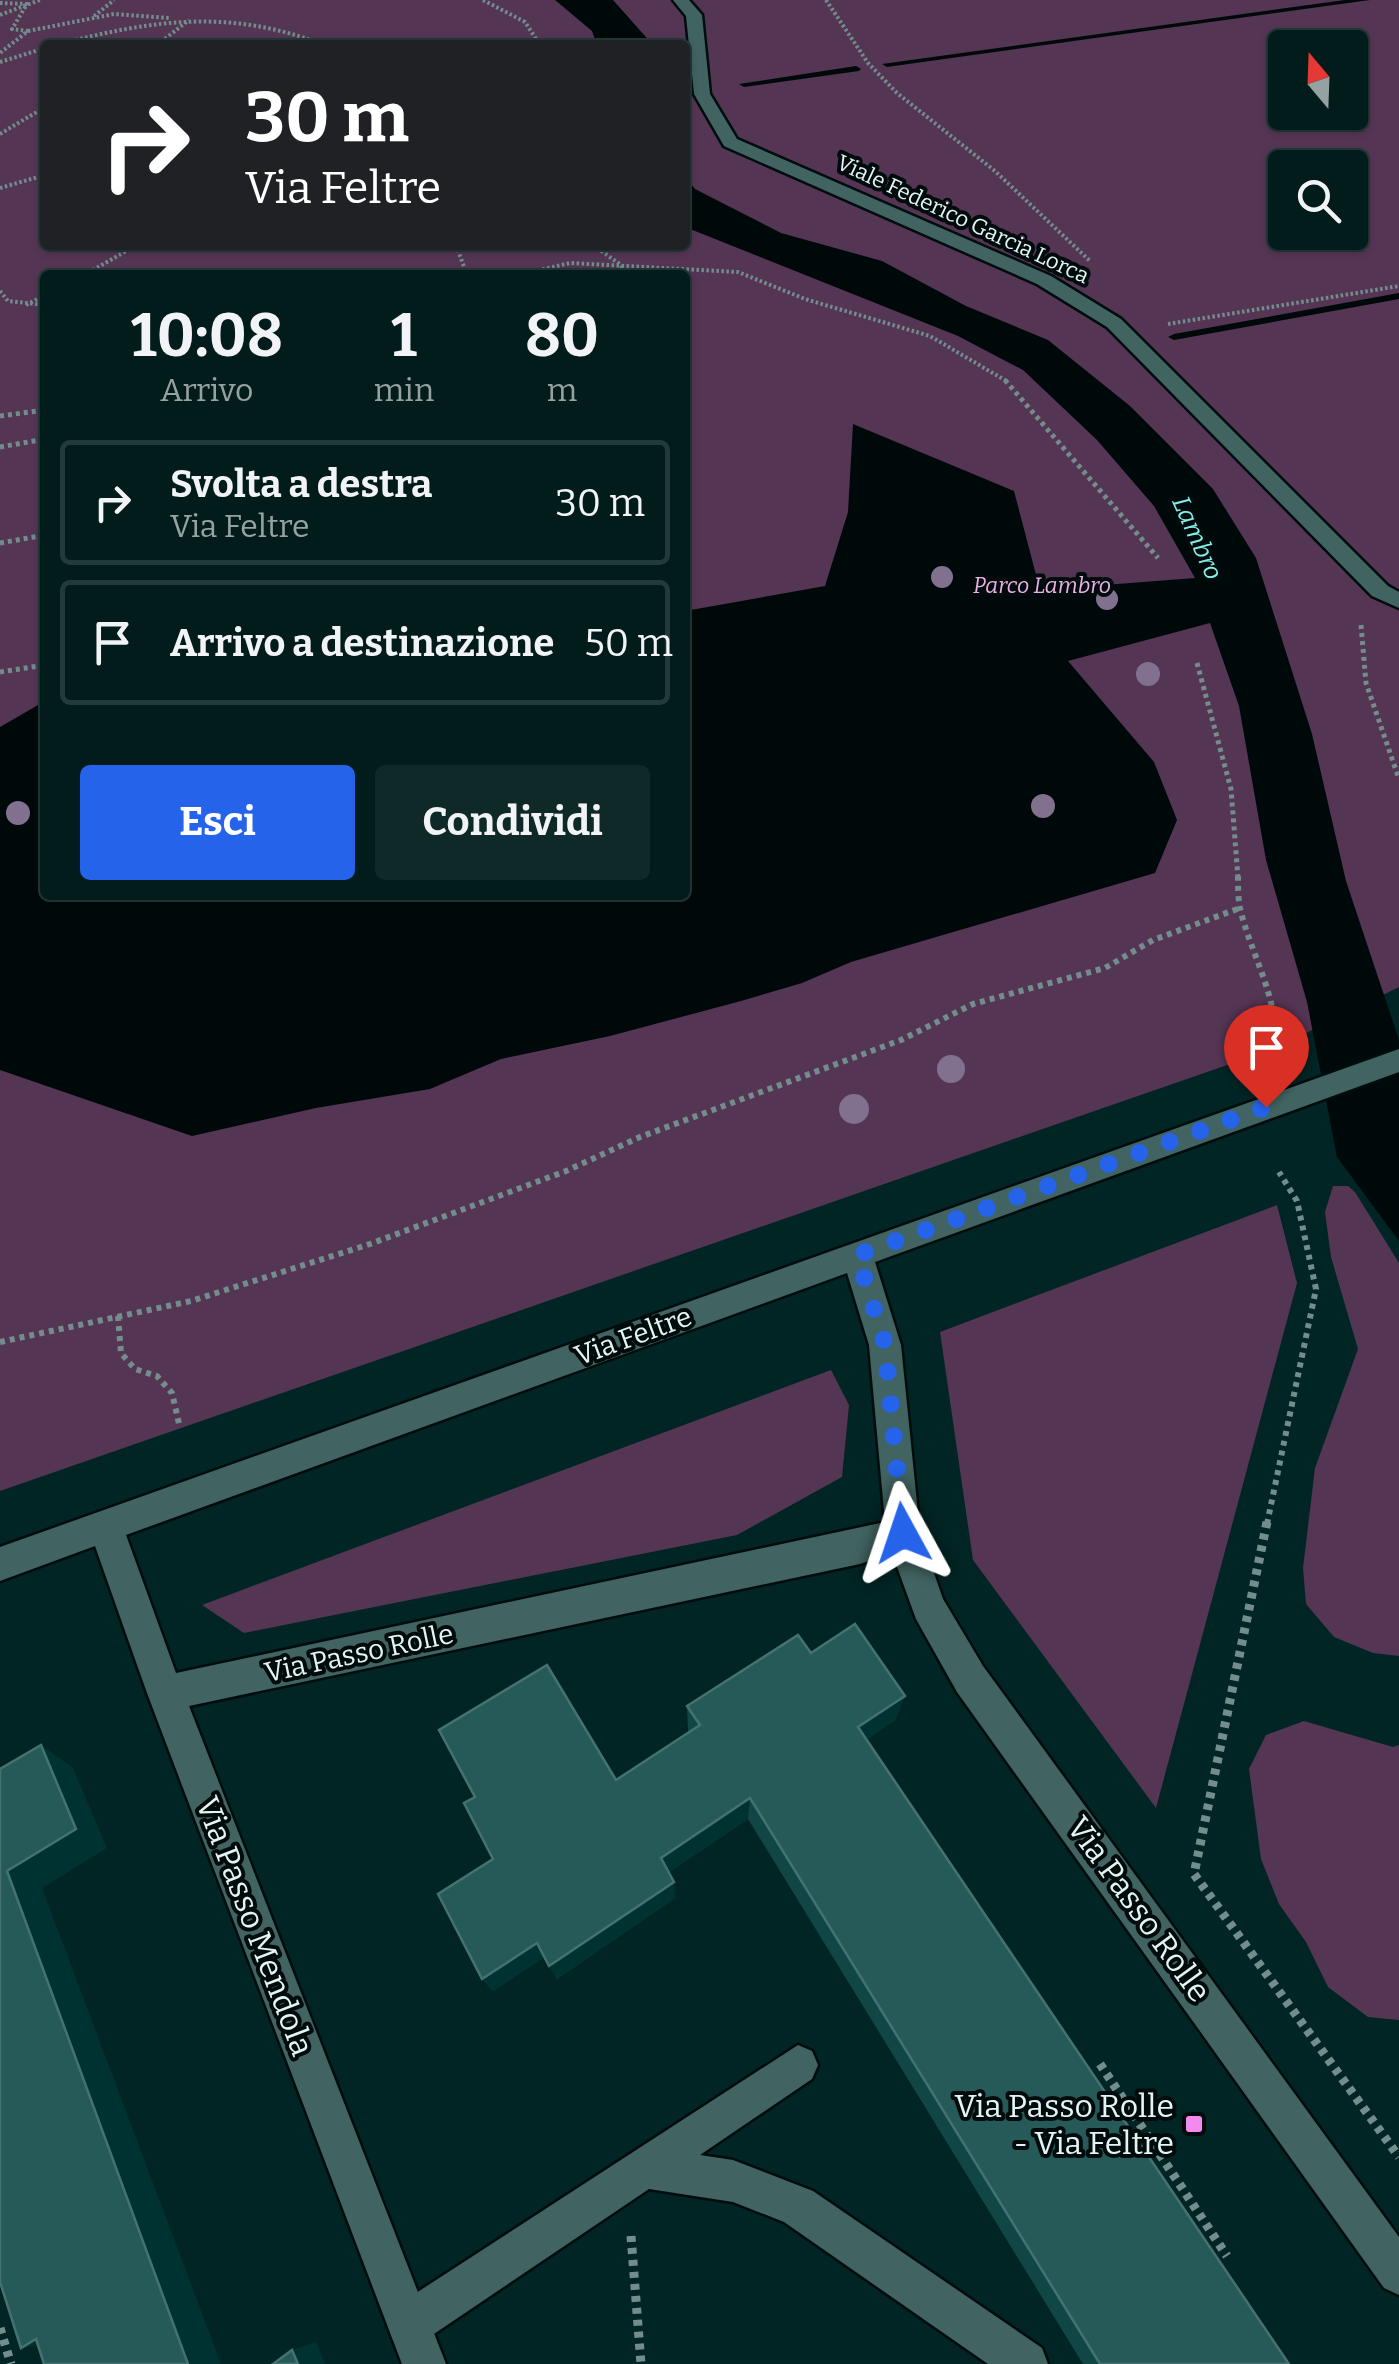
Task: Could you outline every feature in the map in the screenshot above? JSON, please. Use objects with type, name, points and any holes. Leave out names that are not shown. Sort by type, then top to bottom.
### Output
[{"type":"street","name":"Viale Federico Garcia Lorca","points":[[681,0],[694,15],[702,94],[730,142],[1044,280],[1119,327],[1370,580],[1399,601]]},
{"type":"street","name":"Via Feltre","points":[[0,1564],[1399,1060]]},
{"type":"street","name":"Via Passo Rolle","points":[[857,1255],[885,1344],[903,1533],[928,1607],[970,1679],[1399,2273]]},
{"type":"street","name":"Via Passo Mendola","points":[[106,1526],[128,1598],[417,2344],[635,2173],[798,2064]]},
{"type":"street","name":"Via Passo Rolle","points":[[166,1693],[860,1548],[903,1533]]},
{"type":"street","points":[[635,2173],[733,2181],[798,2206],[1026,2364]]},
{"type":"path","points":[[0,15],[40,0]]},
{"type":"path","points":[[93,17],[114,0]]},
{"type":"path","points":[[482,0],[519,18],[536,31],[539,40]]},
{"type":"path","points":[[826,0],[868,63],[897,93],[995,171],[1113,282],[1119,327],[1399,286]]},
{"type":"path","points":[[0,3],[27,4]]},
{"type":"path","points":[[27,4],[12,28],[28,31],[93,17],[236,19],[274,25],[312,40]]},
{"type":"path","points":[[75,40],[122,28],[190,19]]},
{"type":"path","points":[[163,40],[190,19]]},
{"type":"path","points":[[0,53],[28,31]]},
{"type":"path","points":[[0,62],[40,50]]},
{"type":"path","points":[[0,134],[40,110]]},
{"type":"path","points":[[0,188],[40,177]]},
{"type":"path","points":[[93,270],[128,250]]},
{"type":"path","points":[[600,250],[623,270]]},
{"type":"path","points":[[540,270],[570,263],[738,272],[806,299],[930,336],[1007,381],[1158,558]]},
{"type":"path","points":[[0,291],[8,301],[40,306]]},
{"type":"path","points":[[25,306],[40,298]]},
{"type":"path","points":[[0,416],[40,411]]},
{"type":"path","points":[[0,446],[40,441]]},
{"type":"path","points":[[0,542],[40,536]]},
{"type":"path","points":[[1370,580],[1361,605],[1366,683],[1399,779]]},
{"type":"path","points":[[1197,662],[1231,788],[1240,908],[1264,971],[1276,1048],[1266,1107]]},
{"type":"path","points":[[0,672],[40,667]]},
{"type":"path","points":[[0,1342],[191,1301],[370,1244],[566,1171],[640,1137],[902,1040],[972,1004],[1105,968],[1152,940],[1240,908]]},
{"type":"path","points":[[1280,1172],[1297,1201],[1316,1289],[1194,1874],[1399,2158]]},
{"type":"path","points":[[118,1316],[121,1353],[135,1370],[157,1376],[172,1393],[180,1428]]},
{"type":"path","points":[[1100,2064],[1227,2256]]},
{"type":"path","points":[[635,2173],[641,2364]]},
{"type":"path","points":[[0,2328],[11,2364]]},
{"type":"green space","name":"Parco Lambro","points":[[0,0],[1399,0],[1399,987],[1276,1048],[0,1491]]},
{"type":"green space","points":[[1333,1186],[1348,1186],[1355,1192],[1399,1263],[1399,1656],[1373,1653],[1334,1637],[1306,1604],[1303,1568],[1315,1468],[1358,1349],[1331,1257],[1325,1212]]},
{"type":"green space","points":[[1277,1205],[1297,1283],[1156,1808],[973,1560],[940,1332]]},
{"type":"green space","points":[[831,1370],[849,1405],[842,1477],[737,1535],[244,1633],[202,1605]]},
{"type":"green space","points":[[1304,1721],[1393,1747],[1399,1745],[1399,2020],[1368,2017],[1328,1987],[1306,1942],[1279,1904],[1261,1859],[1249,1769],[1266,1735]]},
{"type":"water","points":[[555,0],[613,0],[649,40],[595,40],[592,31]]},
{"type":"water","name":"Lambro","points":[[690,183],[781,233],[882,261],[966,306],[1048,340],[1130,406],[1213,489],[1256,558],[1312,734],[1346,881],[1399,1040],[1399,1241],[1337,1157],[1307,1002],[1266,860],[1239,706],[1210,623],[1068,661],[1154,762],[1177,820],[1155,873],[851,962],[802,983],[741,1001],[610,1036],[501,1059],[430,1089],[316,1108],[192,1136],[0,1070],[0,727],[40,704],[40,900],[690,900],[690,610],[825,586],[848,512],[853,424],[1014,491],[1040,590],[1195,578],[1154,506],[1097,440],[1023,370],[958,336],[690,229]]},
{"type":"building","points":[[855,1624],[905,1696],[858,1727],[1289,2364],[1100,2364],[750,1798],[661,1858],[674,1882],[549,1966],[537,1943],[482,1979],[438,1894],[493,1859],[464,1803],[475,1797],[439,1730],[547,1665],[616,1780],[700,1725],[687,1706],[798,1635],[811,1653]]},
{"type":"building","points":[[41,1745],[76,1829],[7,1871],[188,2364],[44,2364],[36,2339],[21,2348],[0,2282],[0,1769]]},
{"type":"building","points":[[292,2350],[298,2364],[273,2364]]},
{"type":"waterway","points":[[887,64],[1365,0]]},
{"type":"waterway","points":[[744,84],[856,69]]},
{"type":"waterway","points":[[1174,337],[1399,296]]},
{"type":"place","name":"Via Passo Rolle - Via Feltre","points":[[1194,2124]]},
{"type":"route","points":[[903,1533],[885,1344],[857,1255],[1266,1107]]}]
